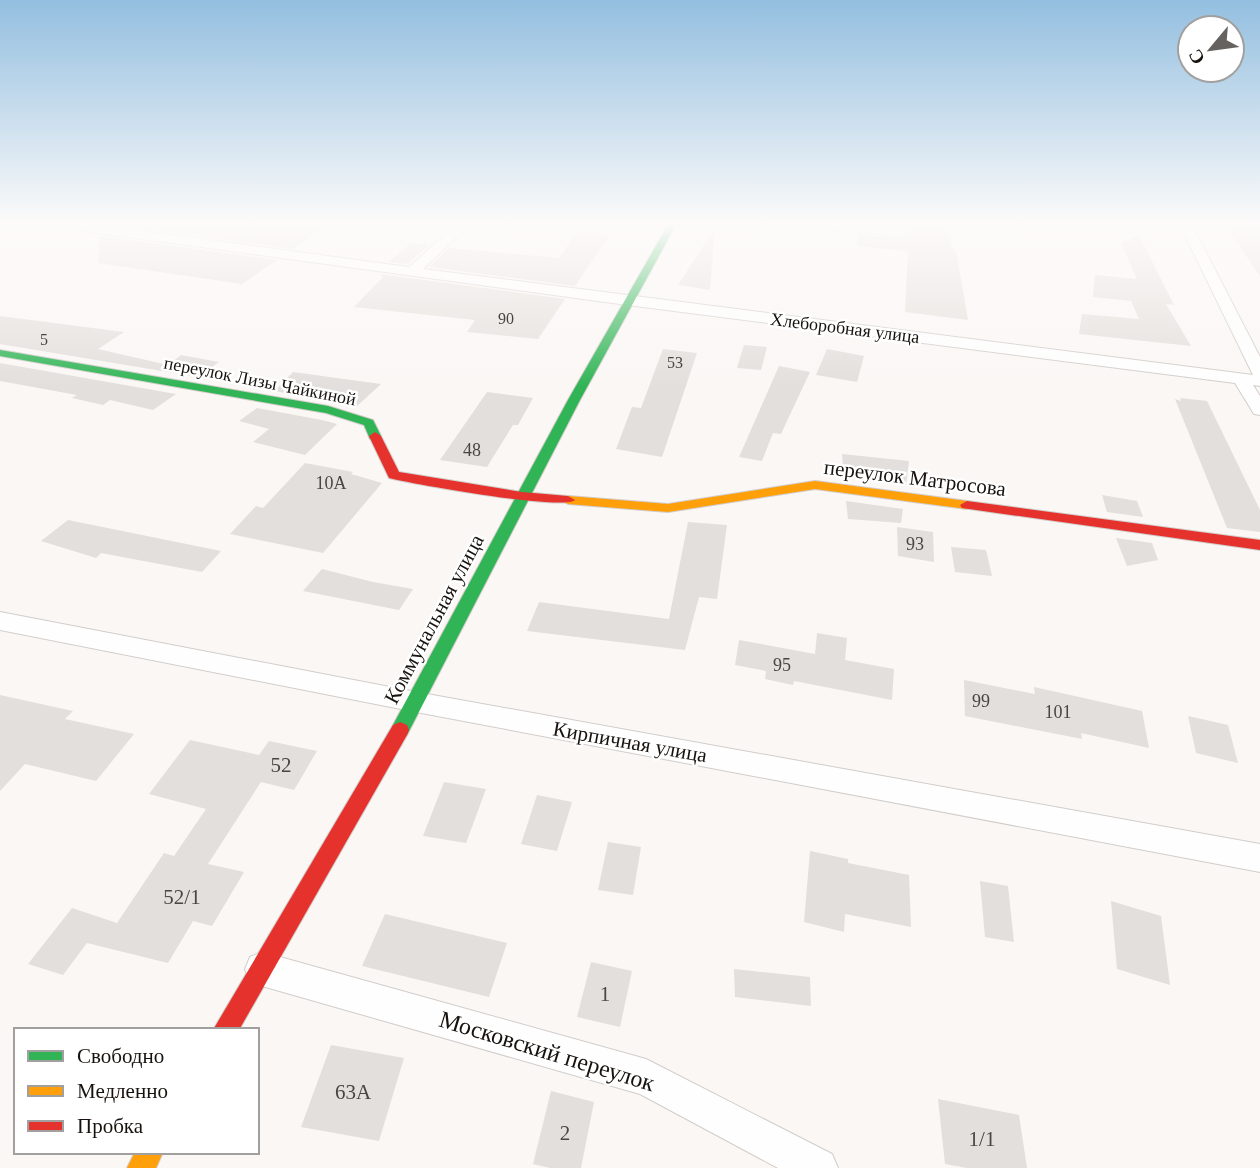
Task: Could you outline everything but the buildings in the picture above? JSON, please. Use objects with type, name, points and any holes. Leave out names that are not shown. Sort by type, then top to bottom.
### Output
[{"type":"street","name":"Хлеборобная улица","points":[[459,278],[1260,381]]},
{"type":"street","name":"Коммунальная улица","points":[[226,1028],[415,702],[522,496],[641,278]]},
{"type":"street","points":[[1212,278],[1260,373]]},
{"type":"street","name":"переулок Лизы Чайкиной","points":[[0,353],[328,411],[369,423],[394,475],[522,496]]},
{"type":"street","points":[[1240,378],[1260,410]]},
{"type":"street","name":"переулок Матросова","points":[[522,496],[668,508],[815,485],[1260,545]]},
{"type":"street","name":"Кирпичная улица","points":[[0,621],[415,702],[1260,858]]},
{"type":"street","name":"Московский переулок","points":[[262,969],[646,1077],[818,1168]]},
{"type":"traffic: fast","points":[[400,730],[574,400],[643,278]]},
{"type":"traffic: fast","points":[[0,353],[328,410],[369,423],[375,436]]},
{"type":"traffic: slow","points":[[568,500],[668,508],[815,485],[967,505]]},
{"type":"traffic: slow","points":[[141,1168],[149,1154]]},
{"type":"traffic: jam","points":[[375,436],[394,475],[522,496],[568,500]]},
{"type":"traffic: jam","points":[[967,505],[1260,545]]},
{"type":"traffic: jam","points":[[226,1028],[400,730]]}]
